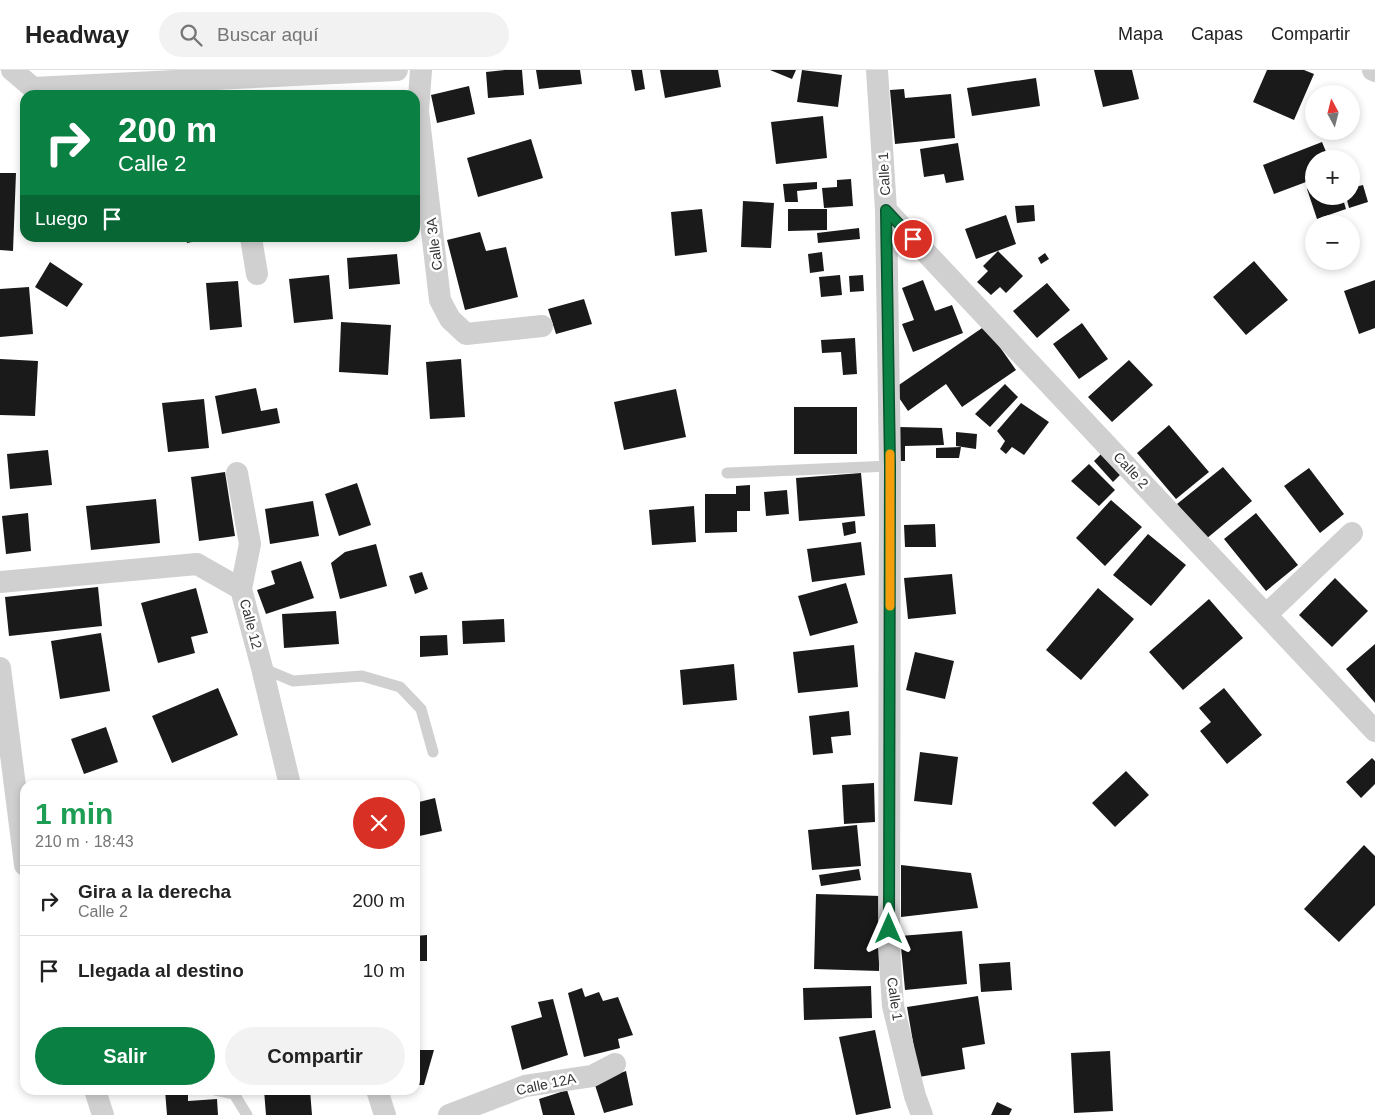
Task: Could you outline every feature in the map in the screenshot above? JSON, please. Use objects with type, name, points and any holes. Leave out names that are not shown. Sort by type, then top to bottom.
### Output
[{"type":"street","points":[[0,84],[7,70]]},
{"type":"street","points":[[12,70],[33,88],[226,87],[303,72],[396,70]]},
{"type":"street","name":"Calle 3A","points":[[420,90],[421,70]]},
{"type":"street","name":"Calle 1","points":[[877,70],[886,210],[890,466],[889,948],[893,1006],[915,1096],[922,1115]]},
{"type":"street","name":"Calle 3A","points":[[420,128],[440,300],[450,320],[466,334],[542,326]]},
{"type":"street","name":"Calle 2","points":[[886,210],[1375,731]]},
{"type":"street","points":[[252,242],[257,274]]},
{"type":"street","points":[[237,473],[250,544],[242,589]]},
{"type":"street","points":[[1267,614],[1352,533]]},
{"type":"street","name":"Calle 12","points":[[0,582],[198,564],[242,589],[289,780]]},
{"type":"street","points":[[0,668],[20,826]]},
{"type":"street","name":"Calle 12A","points":[[449,1115],[525,1086],[592,1076],[614,1064]]},
{"type":"street","points":[[97,1095],[103,1115]]},
{"type":"street","points":[[379,1095],[385,1115]]},
{"type":"lane","points":[[727,473],[890,466]]},
{"type":"lane","points":[[262,668],[293,682],[362,676],[400,687],[421,709],[433,752]]},
{"type":"lane","points":[[235,1095],[247,1115]]},
{"type":"building","points":[[522,70],[524,95],[488,98],[486,72]]},
{"type":"building","points":[[536,70],[580,70],[582,84],[539,89]]},
{"type":"building","points":[[631,70],[642,70],[645,89],[635,91]]},
{"type":"building","points":[[660,70],[718,70],[721,87],[665,98]]},
{"type":"building","points":[[770,70],[796,70],[792,79]]},
{"type":"building","points":[[802,70],[842,75],[838,107],[797,102]]},
{"type":"building","points":[[1094,70],[1132,70],[1139,99],[1103,107]]},
{"type":"building","points":[[1267,70],[1304,70],[1314,74],[1309,85],[1305,85],[1305,95],[1294,120],[1253,102]]},
{"type":"building","points":[[1036,78],[1040,106],[972,116],[967,88]]},
{"type":"building","points":[[469,86],[475,114],[437,123],[431,95]]},
{"type":"building","points":[[904,89],[905,98],[951,94],[955,138],[895,144],[890,90]]},
{"type":"building","points":[[823,116],[827,158],[776,164],[771,122]]},
{"type":"building","points":[[531,139],[543,178],[478,197],[467,158]]},
{"type":"building","points":[[1322,142],[1325,150],[1305,150],[1305,182],[1274,194],[1263,165]]},
{"type":"building","points":[[958,143],[964,180],[946,183],[944,174],[924,177],[920,149]]},
{"type":"building","points":[[0,173],[16,173],[13,251],[0,250]]},
{"type":"building","points":[[851,179],[853,206],[824,208],[822,188],[837,187],[837,180]]},
{"type":"building","points":[[817,182],[817,189],[797,191],[798,202],[785,202],[783,184]]},
{"type":"building","points":[[1363,185],[1368,202],[1360,205],[1360,186]]},
{"type":"building","points":[[743,201],[774,203],[771,248],[741,247]]},
{"type":"building","points":[[1034,205],[1035,221],[1017,223],[1015,206]]},
{"type":"building","points":[[1312,205],[1345,205],[1346,209],[1329,215],[1316,215]]},
{"type":"building","points":[[702,209],[707,252],[675,256],[671,212]]},
{"type":"building","points":[[788,209],[827,209],[827,230],[788,231]]},
{"type":"building","points":[[1006,215],[1016,244],[976,259],[965,229]]},
{"type":"building","points":[[859,228],[860,239],[818,243],[817,233]]},
{"type":"building","points":[[480,232],[486,251],[506,247],[518,297],[465,310],[447,240]]},
{"type":"building","points":[[998,251],[1023,276],[1006,293],[1000,287],[991,295],[977,282],[988,271],[983,266]]},
{"type":"building","points":[[822,252],[824,271],[810,273],[808,254]]},
{"type":"building","points":[[1045,253],[1049,259],[1041,264],[1038,258]]},
{"type":"building","points":[[397,254],[400,284],[349,289],[347,258]]},
{"type":"building","points":[[1254,261],[1288,300],[1246,335],[1213,297]]},
{"type":"building","points":[[50,262],[83,284],[67,307],[35,287]]},
{"type":"building","points":[[329,275],[333,319],[294,323],[289,279]]},
{"type":"building","points":[[840,275],[842,295],[821,297],[819,277]]},
{"type":"building","points":[[863,275],[864,291],[850,292],[849,276]]},
{"type":"building","points":[[923,280],[935,311],[952,305],[963,333],[913,352],[902,324],[914,320],[902,288]]},
{"type":"building","points":[[1375,280],[1375,328],[1359,334],[1344,291]]},
{"type":"building","points":[[238,281],[242,327],[210,330],[206,283]]},
{"type":"building","points":[[1047,283],[1070,310],[1037,338],[1013,311]]},
{"type":"building","points":[[29,287],[33,334],[0,337],[0,289]]},
{"type":"building","points":[[584,299],[592,324],[556,334],[548,309]]},
{"type":"building","points":[[341,322],[391,325],[388,375],[339,372]]},
{"type":"building","points":[[1082,323],[1108,359],[1079,379],[1053,344]]},
{"type":"building","points":[[985,326],[1016,370],[962,407],[946,384],[908,411],[893,389]]},
{"type":"building","points":[[855,338],[857,374],[843,375],[841,352],[822,353],[821,340]]},
{"type":"building","points":[[0,359],[38,361],[35,416],[0,415]]},
{"type":"building","points":[[461,359],[465,417],[430,419],[426,362]]},
{"type":"building","points":[[1129,360],[1153,385],[1112,422],[1088,397]]},
{"type":"building","points":[[1005,384],[1018,397],[990,427],[975,414]]},
{"type":"building","points":[[256,388],[261,411],[277,408],[280,423],[222,434],[215,396]]},
{"type":"building","points":[[676,389],[686,437],[624,450],[614,402]]},
{"type":"building","points":[[204,399],[209,448],[168,452],[162,403]]},
{"type":"building","points":[[1021,403],[1049,422],[1024,455],[1012,447],[1006,454],[1000,449],[1005,441],[997,431]]},
{"type":"building","points":[[794,407],[857,407],[857,454],[794,454]]},
{"type":"building","points":[[1169,425],[1209,472],[1176,499],[1137,453]]},
{"type":"building","points":[[899,427],[942,428],[944,445],[905,446],[905,461],[895,461]]},
{"type":"building","points":[[956,432],[977,434],[976,449],[956,446]]},
{"type":"building","points":[[961,447],[959,458],[936,458],[936,448]]},
{"type":"building","points":[[48,450],[52,485],[10,489],[7,454]]},
{"type":"building","points":[[1101,454],[1121,474],[1113,482],[1094,461]]},
{"type":"building","points":[[1089,464],[1115,490],[1099,506],[1071,481]]},
{"type":"building","points":[[1223,467],[1252,501],[1206,539],[1177,504]]},
{"type":"building","points":[[1309,468],[1344,514],[1320,533],[1284,486]]},
{"type":"building","points":[[225,472],[235,536],[199,541],[191,477]]},
{"type":"building","points":[[861,473],[865,516],[799,521],[796,478]]},
{"type":"building","points":[[357,483],[371,525],[339,536],[325,494]]},
{"type":"building","points":[[750,485],[750,511],[737,511],[737,532],[705,533],[705,494],[736,494],[736,486]]},
{"type":"building","points":[[787,490],[789,514],[766,516],[764,492]]},
{"type":"building","points":[[156,499],[160,543],[91,550],[86,506]]},
{"type":"building","points":[[1111,500],[1142,527],[1105,566],[1076,538]]},
{"type":"building","points":[[313,501],[319,536],[270,544],[265,509]]},
{"type":"building","points":[[694,506],[696,542],[652,545],[649,510]]},
{"type":"building","points":[[28,513],[31,551],[6,554],[2,516]]},
{"type":"building","points":[[1256,513],[1298,565],[1266,591],[1224,539]]},
{"type":"building","points":[[855,521],[856,533],[844,536],[842,523]]},
{"type":"building","points":[[935,524],[936,547],[905,547],[904,525]]},
{"type":"building","points":[[1148,534],[1186,565],[1151,606],[1113,575]]},
{"type":"building","points":[[861,542],[865,575],[812,582],[807,549]]},
{"type":"building","points":[[376,544],[387,586],[340,599],[331,563],[345,552]]},
{"type":"building","points":[[301,561],[314,598],[266,614],[257,590],[275,584],[271,571]]},
{"type":"building","points":[[422,572],[428,589],[415,594],[409,576]]},
{"type":"building","points":[[952,574],[956,614],[908,619],[904,578]]},
{"type":"building","points":[[1335,578],[1368,611],[1332,647],[1299,615]]},
{"type":"building","points":[[846,583],[858,623],[810,636],[798,596]]},
{"type":"building","points":[[98,587],[102,626],[9,636],[5,597]]},
{"type":"building","points":[[196,588],[208,633],[191,637],[195,653],[158,663],[141,603]]},
{"type":"building","points":[[1098,588],[1134,619],[1081,680],[1046,650]]},
{"type":"building","points":[[1209,599],[1243,638],[1183,690],[1149,652]]},
{"type":"building","points":[[336,611],[339,644],[284,648],[282,614]]},
{"type":"building","points":[[504,619],[505,642],[463,644],[462,621]]},
{"type":"building","points":[[101,633],[110,691],[60,699],[51,641]]},
{"type":"building","points":[[447,635],[448,655],[420,657],[420,636]]},
{"type":"building","points":[[1375,644],[1375,703],[1346,669]]},
{"type":"building","points":[[854,645],[858,687],[798,693],[793,652]]},
{"type":"building","points":[[915,652],[954,661],[945,699],[906,690]]},
{"type":"building","points":[[734,664],[737,700],[683,705],[680,670]]},
{"type":"building","points":[[218,688],[238,735],[172,763],[152,716]]},
{"type":"building","points":[[1224,688],[1262,735],[1227,764],[1200,731],[1211,722],[1199,708]]},
{"type":"building","points":[[849,711],[851,735],[831,737],[833,753],[813,755],[809,716]]},
{"type":"building","points":[[106,727],[118,762],[84,774],[71,739]]},
{"type":"building","points":[[920,752],[958,757],[952,805],[914,801]]},
{"type":"building","points":[[1372,758],[1375,761],[1375,784],[1361,798],[1346,782]]},
{"type":"building","points":[[1126,771],[1149,795],[1115,827],[1092,803]]},
{"type":"building","points":[[874,783],[875,822],[844,824],[842,785]]},
{"type":"building","points":[[435,798],[442,831],[420,836],[420,802]]},
{"type":"building","points":[[857,825],[861,866],[812,870],[808,830]]},
{"type":"building","points":[[1364,845],[1375,856],[1375,905],[1339,942],[1304,909]]},
{"type":"building","points":[[901,865],[971,873],[978,908],[901,917]]},
{"type":"building","points":[[859,869],[861,880],[821,886],[819,875]]},
{"type":"building","points":[[816,894],[881,896],[879,971],[814,969]]},
{"type":"building","points":[[962,931],[967,984],[905,990],[900,936]]},
{"type":"building","points":[[427,935],[427,961],[420,961],[420,936]]},
{"type":"building","points":[[1010,962],[1012,990],[981,992],[979,964]]},
{"type":"building","points":[[871,986],[872,1018],[804,1020],[803,988]]},
{"type":"building","points":[[582,988],[585,997],[599,992],[603,1001],[618,997],[633,1035],[618,1039],[620,1048],[584,1057],[568,993]]},
{"type":"building","points":[[978,996],[985,1044],[962,1048],[965,1069],[919,1077],[907,1007]]},
{"type":"building","points":[[553,999],[568,1055],[522,1070],[511,1026],[542,1017],[538,1002]]},
{"type":"building","points":[[875,1030],[891,1108],[856,1115],[839,1037]]},
{"type":"building","points":[[420,1050],[434,1050],[424,1085],[420,1085]]},
{"type":"building","points":[[1110,1051],[1113,1111],[1074,1113],[1071,1053]]},
{"type":"building","points":[[626,1071],[633,1105],[604,1113],[594,1082]]},
{"type":"building","points":[[567,1090],[575,1115],[543,1115],[539,1099]]},
{"type":"building","points":[[165,1095],[188,1095],[188,1101],[217,1099],[218,1115],[167,1115]]},
{"type":"building","points":[[264,1095],[310,1095],[312,1115],[266,1115]]},
{"type":"building","points":[[997,1102],[1012,1109],[1009,1115],[991,1115]]},
{"type":"slow traffic","points":[[890,454],[890,606]]},
{"type":"route","points":[[889,929],[890,466],[886,210],[913,239]]}]
